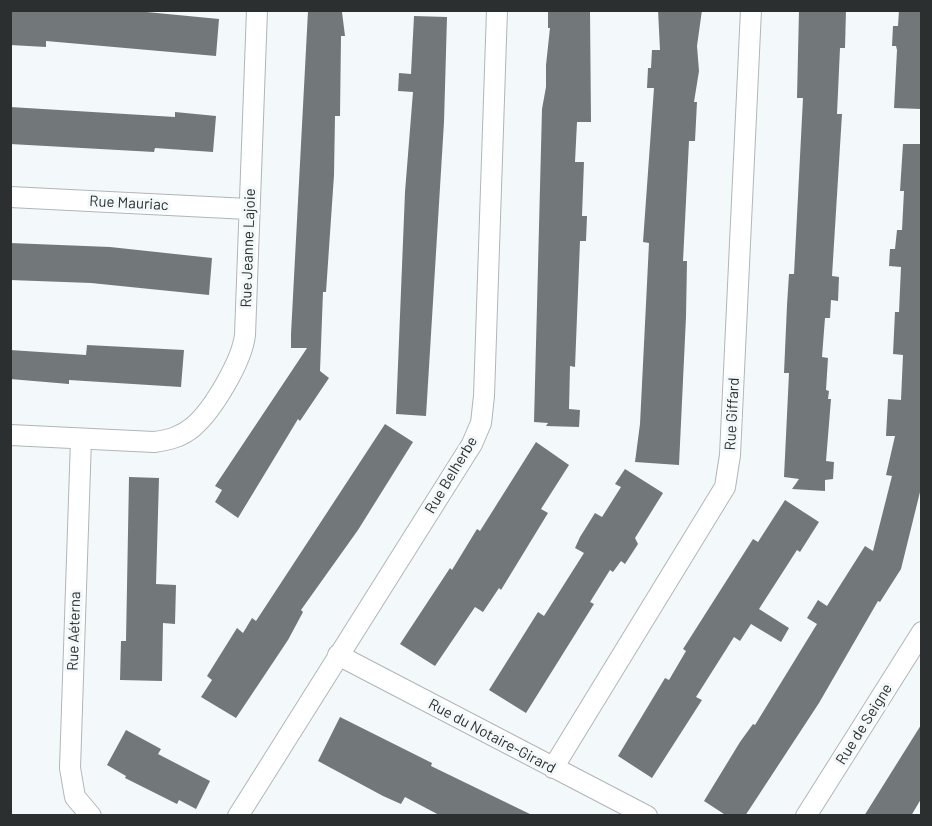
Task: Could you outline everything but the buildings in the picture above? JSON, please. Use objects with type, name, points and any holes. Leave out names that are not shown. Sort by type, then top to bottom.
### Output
[{"type":"street","name":"Rue Jeanne Lajoie","points":[[81,439],[154,442],[168,440],[194,426],[204,415],[243,350],[257,10]]},
{"type":"street","name":"Rue Belherbe","points":[[238,816],[472,444],[481,423],[484,396],[497,10]]},
{"type":"street","name":"Rue Giffard","points":[[553,768],[725,488],[730,455],[751,10]]},
{"type":"street","name":"Rue Mauriac","points":[[10,197],[248,209]]},
{"type":"street","points":[[10,435],[81,439]]},
{"type":"street","name":"Rue Aéterna","points":[[81,439],[70,768],[75,797],[91,816]]},
{"type":"street","name":"Rue de Seigne","points":[[806,816],[921,632]]},
{"type":"street","name":"Rue du Notaire-Girard","points":[[338,655],[647,816]]}]
